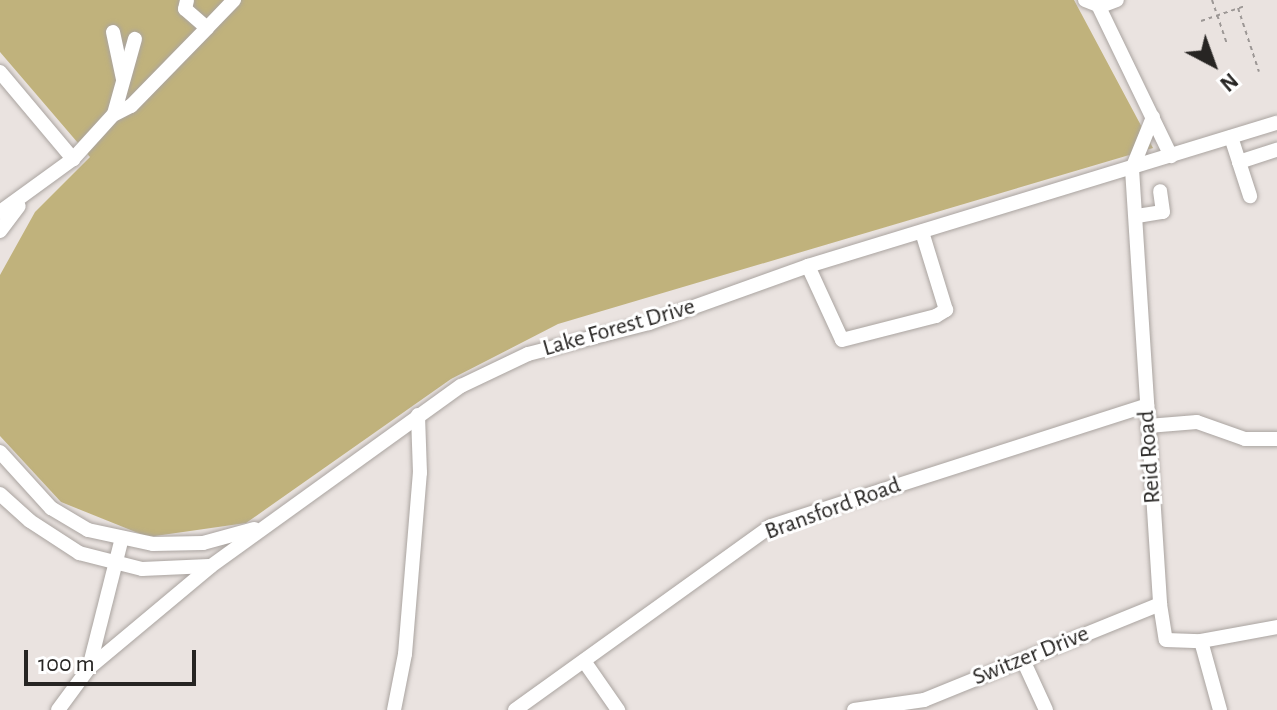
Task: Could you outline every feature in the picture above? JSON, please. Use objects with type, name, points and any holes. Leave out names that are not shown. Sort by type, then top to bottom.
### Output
[{"type":"street","points":[[187,0],[185,9],[207,28]]},
{"type":"street","points":[[114,114],[131,106],[234,0]]},
{"type":"street","points":[[1117,0],[1091,3],[1171,156]]},
{"type":"street","points":[[113,32],[124,91]]},
{"type":"street","points":[[0,212],[28,195],[73,159],[114,114],[124,91],[135,39]]},
{"type":"street","points":[[0,72],[73,159]]},
{"type":"street","points":[[1132,169],[1153,117]]},
{"type":"street","name":"Lake Forest Drive","points":[[58,710],[89,668],[211,566],[461,386],[528,354],[649,323],[808,266],[1277,123]]},
{"type":"street","points":[[1231,137],[1250,196]]},
{"type":"street","points":[[1239,162],[1277,150]]},
{"type":"street","name":"Reid Road","points":[[1132,169],[1160,604],[1166,640],[1201,641]]},
{"type":"street","points":[[1137,216],[1163,212],[1160,191]]},
{"type":"street","points":[[0,231],[28,195]]},
{"type":"street","points":[[808,266],[842,340],[936,316],[946,310],[922,232]]},
{"type":"street","name":"Bransford Road","points":[[515,710],[771,526],[1147,405]]},
{"type":"street","points":[[394,710],[405,654],[417,503],[418,415]]},
{"type":"street","points":[[1148,426],[1197,422],[1235,437],[1277,439]]},
{"type":"street","points":[[1,454],[18,476],[51,508],[88,530],[122,538],[203,543],[262,527]]},
{"type":"street","points":[[18,476],[0,491],[60,543],[117,564],[170,571],[211,566]]},
{"type":"street","points":[[89,668],[122,538]]},
{"type":"street","name":"Switzer Drive","points":[[854,710],[926,705],[1023,660],[1160,604]]},
{"type":"street","points":[[1220,710],[1201,641],[1277,627]]},
{"type":"street","points":[[1023,660],[1046,710]]},
{"type":"street","points":[[584,661],[618,710]]},
{"type":"path","points":[[1212,0],[1227,44]]},
{"type":"path","points":[[1201,21],[1245,6]]},
{"type":"path","points":[[1238,8],[1259,72]]},
{"type":"shaded area","points":[[0,0],[1074,0],[1153,148],[558,324],[451,379],[246,523],[148,537],[61,502],[0,436],[0,275],[35,212],[90,157],[0,52]]}]
